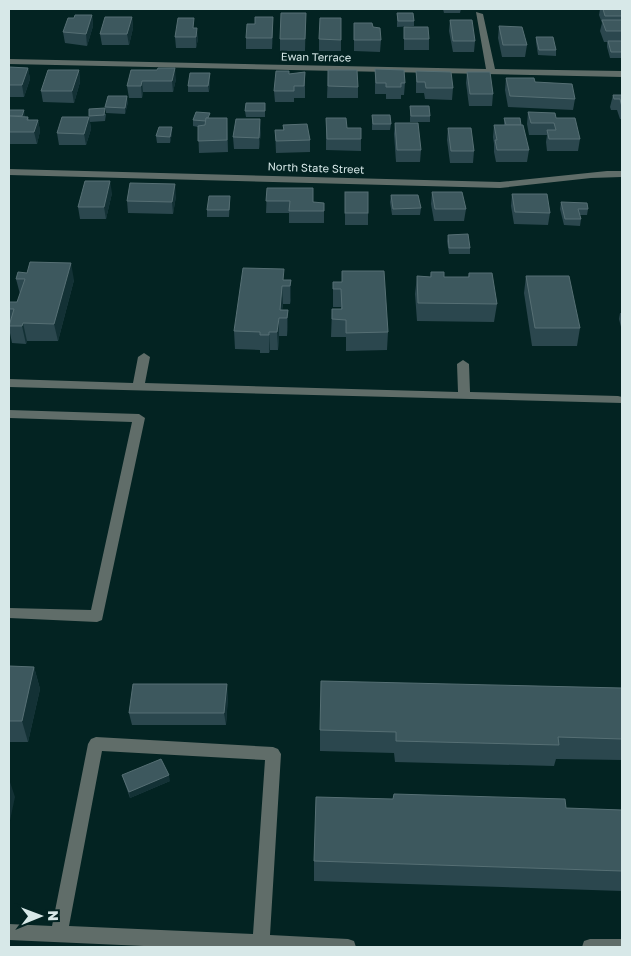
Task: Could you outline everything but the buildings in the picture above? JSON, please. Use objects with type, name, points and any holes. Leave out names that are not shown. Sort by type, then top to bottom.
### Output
[{"type":"street","points":[[479,14],[491,72]]},
{"type":"street","name":"Ewan Terrace","points":[[9,62],[622,74]]},
{"type":"street","name":"North State Street","points":[[9,172],[500,185],[531,183],[582,175],[622,174]]},
{"type":"street","points":[[138,387],[144,358]]},
{"type":"street","points":[[463,364],[464,396]]},
{"type":"street","points":[[9,383],[618,400]]},
{"type":"street","points":[[9,414],[138,418],[97,616],[9,613]]},
{"type":"street","points":[[59,934],[96,744],[273,754],[261,944]]},
{"type":"street","points":[[9,932],[348,947]]},
{"type":"street","points":[[590,947],[622,947]]}]
